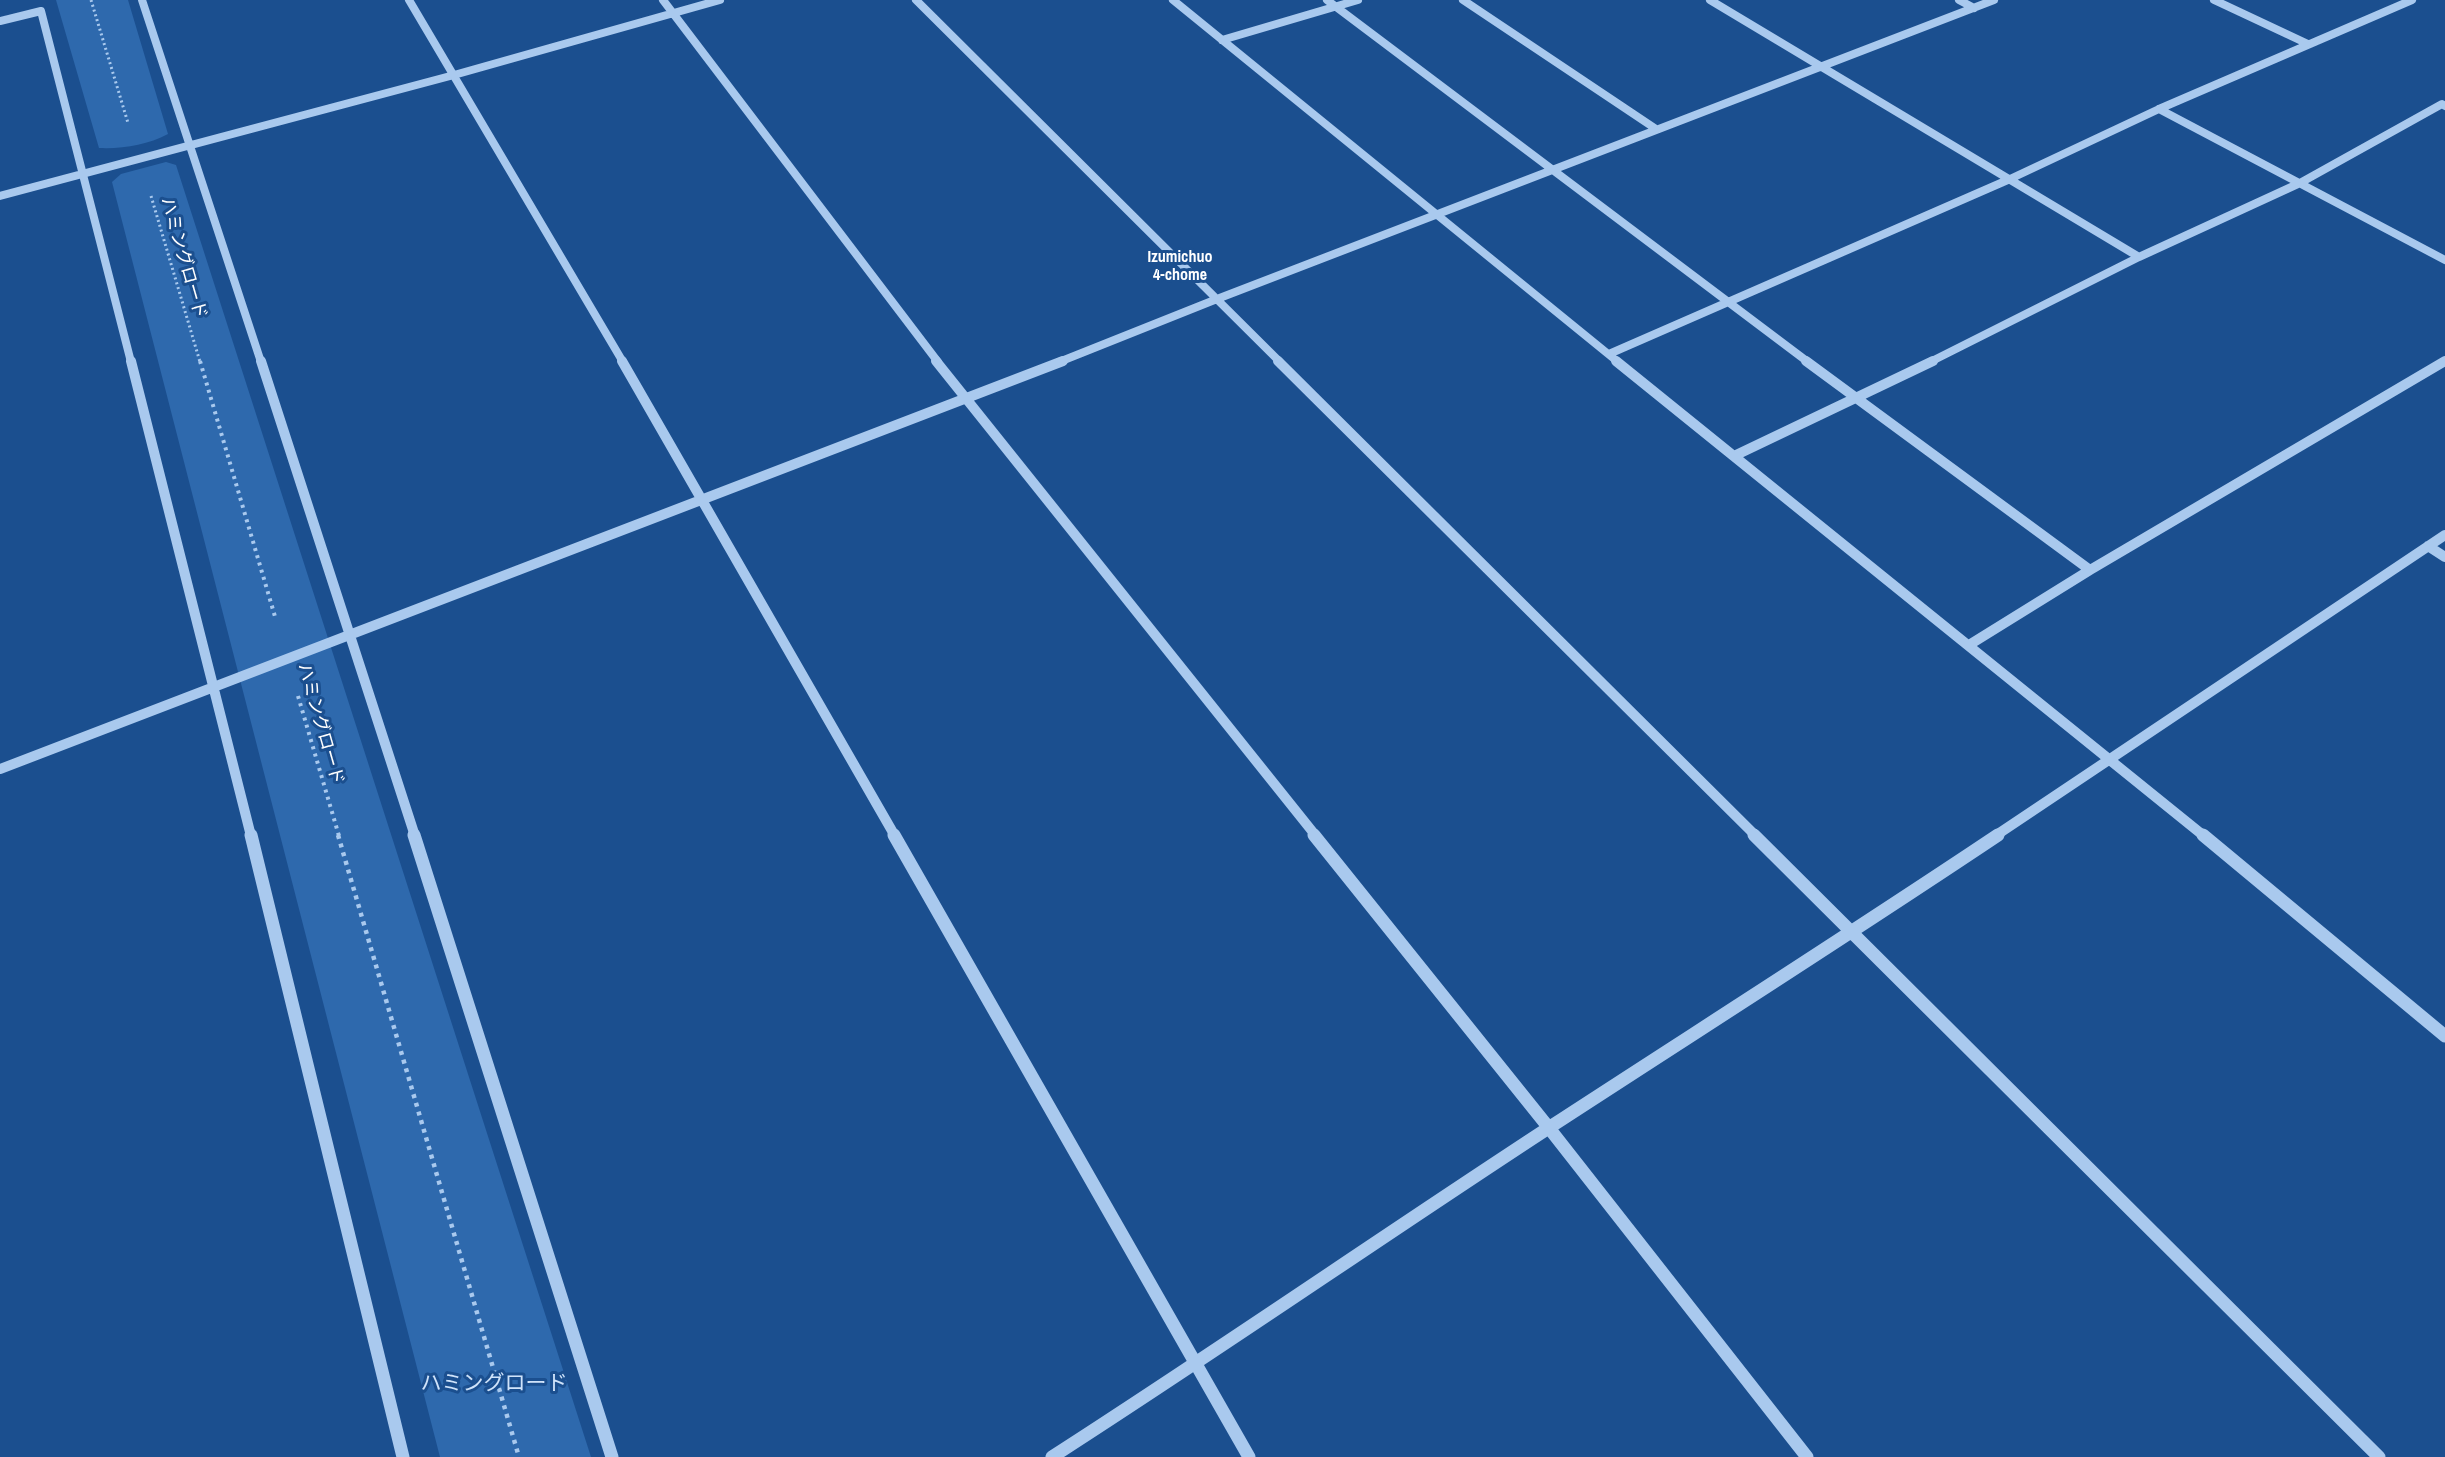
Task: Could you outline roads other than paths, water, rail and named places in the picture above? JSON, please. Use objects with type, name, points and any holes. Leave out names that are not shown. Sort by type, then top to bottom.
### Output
[{"type":"street","points":[[142,0],[350,633],[612,1457]]},
{"type":"street","points":[[409,0],[703,500],[1249,1457]]},
{"type":"street","points":[[663,0],[966,400],[1549,1128],[1807,1457]]},
{"type":"street","points":[[0,196],[454,75],[720,0]]},
{"type":"street","points":[[916,0],[2379,1457]]},
{"type":"street","points":[[1173,0],[1436,216],[2111,759],[2445,1036]]},
{"type":"street","points":[[1327,0],[1857,399],[2090,570]]},
{"type":"street","points":[[1222,40],[1358,0]]},
{"type":"street","points":[[1463,0],[1656,129]]},
{"type":"street","points":[[1710,0],[2139,257]]},
{"type":"street","points":[[1959,0],[1974,8]]},
{"type":"street","points":[[0,769],[350,633],[966,400],[1217,299],[1994,0]]},
{"type":"street","points":[[2214,0],[2308,44]]},
{"type":"street","points":[[1609,354],[2010,179],[2159,109],[2412,0]]},
{"type":"street","points":[[0,21],[41,11],[215,687],[403,1457]]},
{"type":"street","points":[[1734,456],[1857,399],[2139,257],[2300,183],[2442,104],[2445,106]]},
{"type":"street","points":[[2159,109],[2445,260]]},
{"type":"street","points":[[1969,645],[2090,570],[2445,361]]},
{"type":"street","points":[[1052,1457],[1197,1364],[1549,1128],[1853,932],[2445,535]]},
{"type":"street","points":[[2428,546],[2445,557]]},
{"type":"district","name":"Izumichuo 4-chome","points":[[1180,267]]},
{"type":"park label","name":"ハミングロード","points":[[494,1384]]}]
